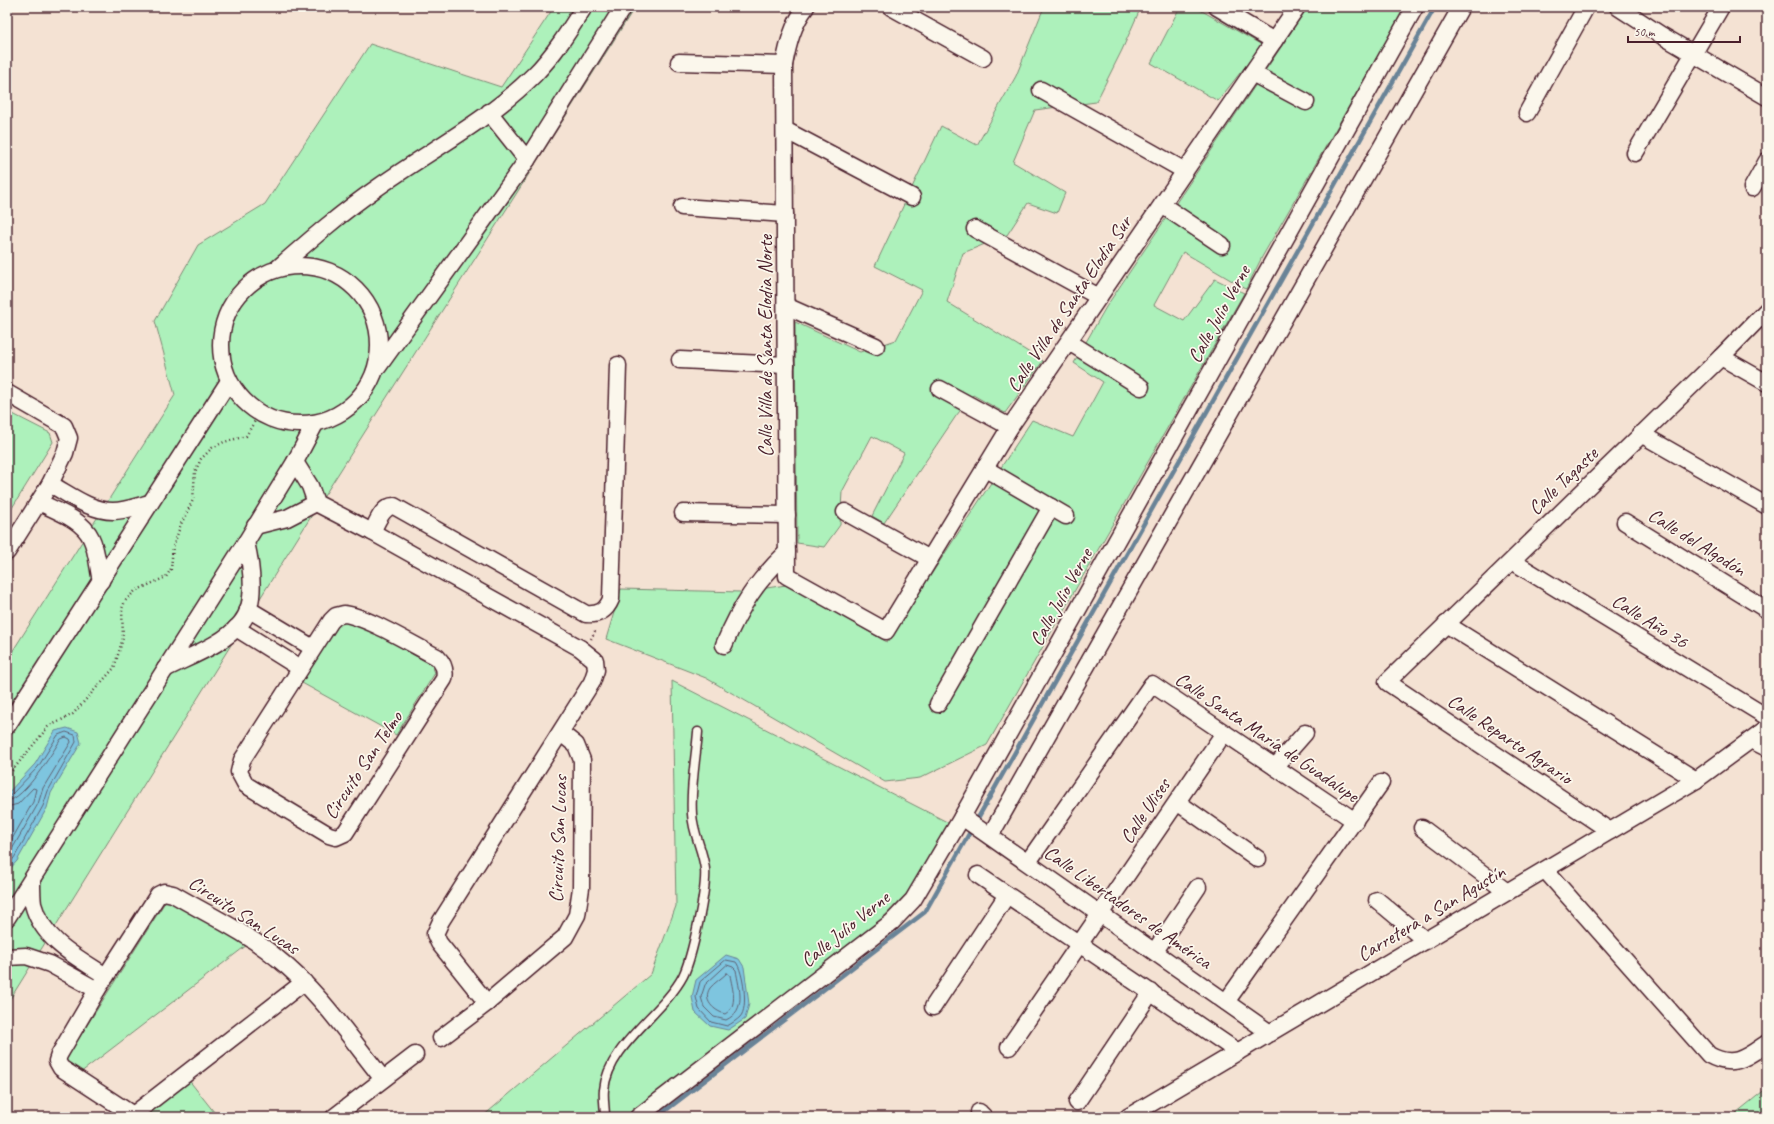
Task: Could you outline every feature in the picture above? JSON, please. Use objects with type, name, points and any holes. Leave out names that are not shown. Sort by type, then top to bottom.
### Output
[{"type":"street","points":[[278,268],[325,226],[376,188],[489,112],[519,89],[535,74],[563,40],[584,7]]},
{"type":"street","points":[[375,372],[379,347],[376,322],[366,300],[349,282],[327,269],[303,265],[278,268],[255,278],[237,295],[224,317],[220,349],[222,367],[229,381],[244,402],[260,414],[272,420],[293,426],[315,424],[344,411],[363,394],[375,372],[527,160],[623,7]]},
{"type":"street","name":"Calle Villa de Santa Elodia Norte","points":[[806,7],[795,26],[789,42],[784,65],[787,576],[886,631]]},
{"type":"street","points":[[891,7],[983,58]]},
{"type":"street","points":[[1217,7],[1274,41]]},
{"type":"street","name":"Calle Villa de Santa Elodia Sur","points":[[886,631],[1010,427],[1297,7]]},
{"type":"street","name":"Calle Julio Verne","points":[[638,1117],[892,922],[913,900],[976,826],[1415,7]]},
{"type":"street","points":[[976,826],[1461,7]]},
{"type":"street","points":[[1527,113],[1586,7]]},
{"type":"street","points":[[1618,7],[1767,98]]},
{"type":"street","points":[[1635,153],[1721,7]]},
{"type":"street","points":[[679,62],[784,65]]},
{"type":"street","points":[[1252,73],[1306,102]]},
{"type":"street","points":[[1041,90],[1185,171]]},
{"type":"street","points":[[489,112],[527,160]]},
{"type":"street","points":[[785,130],[912,197]]},
{"type":"street","points":[[1752,188],[1767,162]]},
{"type":"street","points":[[1162,205],[1222,245]]},
{"type":"street","points":[[682,207],[785,214]]},
{"type":"street","points":[[975,228],[1099,297]]},
{"type":"street","points":[[786,306],[876,346]]},
{"type":"street","name":"Calle Tagaste","points":[[1387,682],[1721,357],[1767,310]]},
{"type":"street","points":[[1069,342],[1141,387]]},
{"type":"street","points":[[1721,357],[1767,383]]},
{"type":"street","points":[[680,360],[786,366]]},
{"type":"street","points":[[372,532],[385,509],[389,506],[394,506],[586,614],[599,614],[607,608],[611,599],[618,365]]},
{"type":"street","points":[[7,726],[229,381]]},
{"type":"street","points":[[940,389],[1010,427]]},
{"type":"street","points":[[7,393],[64,426],[67,432],[68,446],[50,484],[7,552]]},
{"type":"street","points":[[7,918],[246,542],[295,462],[315,424]]},
{"type":"street","points":[[1641,434],[1767,506]]},
{"type":"street","points":[[295,462],[310,486],[316,503],[372,532],[580,648],[594,660],[596,670],[592,682],[441,921],[435,934],[439,943],[487,1003]]},
{"type":"street","points":[[984,468],[1066,516]]},
{"type":"street","points":[[50,484],[91,507],[102,510],[114,511],[150,504]]},
{"type":"street","points":[[38,502],[64,514],[76,522],[92,538],[101,581]]},
{"type":"street","points":[[255,526],[287,518],[316,503]]},
{"type":"street","points":[[938,704],[1051,508]]},
{"type":"street","points":[[845,512],[930,559]]},
{"type":"street","points":[[683,513],[787,515]]},
{"type":"street","name":"Calle del Algodón","points":[[1624,522],[1767,610]]},
{"type":"street","points":[[165,669],[202,651],[242,623],[248,609],[252,574],[246,542]]},
{"type":"street","points":[[724,645],[735,619],[750,594],[767,572],[787,552]]},
{"type":"street","name":"Calle Año 36","points":[[1512,561],[1767,718]]},
{"type":"street","points":[[248,609],[313,648]]},
{"type":"street","name":"Circuito San Telmo","points":[[344,614],[352,615],[437,657],[443,663],[446,671],[444,679],[345,834],[336,837],[328,835],[246,785],[239,772],[242,760],[313,648],[336,616],[344,614]]},
{"type":"street","points":[[1446,624],[1696,780]]},
{"type":"street","points":[[236,628],[300,668]]},
{"type":"street","name":"Calle Reparto Agrario","points":[[1387,682],[1610,831]]},
{"type":"street","name":"Calle Santa María de Guadalupe","points":[[1028,862],[1152,684],[1355,821],[1226,1002]]},
{"type":"street","name":"Carretera a San Agustín","points":[[1128,1117],[1696,780],[1767,728]]},
{"type":"street","name":"Circuito San Lucas","points":[[441,1038],[487,1003],[565,937],[577,915],[581,888],[582,760],[576,745],[561,733]]},
{"type":"street","name":"Calle Ulises","points":[[1009,1047],[1224,733]]},
{"type":"street","points":[[1275,767],[1305,733]]},
{"type":"street","points":[[1751,740],[1767,748]]},
{"type":"street","points":[[1355,821],[1381,783]]},
{"type":"street","points":[[1177,802],[1258,859]]},
{"type":"street","name":"Calle Libertadores de América","points":[[976,826],[1270,1033]]},
{"type":"street","points":[[1422,828],[1507,892]]},
{"type":"street","points":[[1545,870],[1709,1055],[1718,1060],[1732,1062],[1745,1059],[1767,1043]]},
{"type":"street","points":[[978,875],[1238,1052]]},
{"type":"street","points":[[32,880],[34,905],[43,927],[60,946],[106,976]]},
{"type":"street","points":[[1154,951],[1198,887]]},
{"type":"street","name":"Circuito San Lucas","points":[[304,982],[135,1116],[58,1065],[59,1055],[97,990],[158,895],[168,892],[254,941],[277,957],[304,982],[383,1079]]},
{"type":"street","points":[[933,1007],[1007,895]]},
{"type":"street","points":[[1377,900],[1426,940]]},
{"type":"street","points":[[7,957],[26,956],[50,964],[97,990]]},
{"type":"street","points":[[1077,1102],[1151,992]]},
{"type":"street","points":[[334,1117],[415,1055]]},
{"type":"lane","points":[[605,1117],[604,1090],[608,1074],[617,1057],[673,991],[683,976],[689,959],[705,885],[705,868],[693,829],[692,811],[698,732]]},
{"type":"path","points":[[7,777],[48,727],[73,714],[114,668],[122,638],[122,610],[125,601],[135,591],[166,577],[171,569],[173,547],[181,524],[193,500],[195,472],[201,459],[212,448],[224,442],[246,436],[260,414]]},
{"type":"path","points":[[580,648],[594,633],[599,614]]},
{"type":"green space","points":[[554,7],[635,7],[307,523],[7,1004],[7,660],[175,395],[155,321],[198,245],[265,204],[370,44],[501,87]]},
{"type":"green space","points":[[1044,7],[1141,7],[1122,50],[1096,102],[1035,110],[1013,162],[1065,193],[1057,213],[1028,203],[1007,235],[963,253],[947,302],[1043,361],[1005,413],[973,395],[956,416],[884,523],[872,516],[904,453],[872,436],[842,492],[840,525],[824,547],[797,543],[795,322],[860,352],[896,340],[922,290],[875,266],[941,126],[977,145],[1016,76]]},
{"type":"green space","points":[[1180,7],[1195,7],[1262,45],[1218,101],[1151,63]]},
{"type":"green space","points":[[1308,7],[1406,7],[1262,257],[1246,289],[1183,252],[1154,305],[1184,321],[1215,279],[1244,293],[987,745],[920,778],[885,782],[706,678],[606,639],[621,589],[741,592],[786,585],[887,642],[1032,420],[1073,437],[1103,382],[1074,363],[1106,307]]},
{"type":"green space","points":[[7,411],[50,433],[53,442],[7,516]]},
{"type":"green space","points":[[350,619],[432,665],[435,673],[396,735],[302,683],[334,626]]},
{"type":"green space","points":[[672,681],[949,823],[911,889],[876,925],[627,1117],[482,1117],[651,974],[676,906]]},
{"type":"green space","points":[[167,899],[247,945],[80,1073],[63,1063]]},
{"type":"green space","points":[[188,1079],[218,1117],[151,1117],[148,1115]]},
{"type":"green space","points":[[1767,1088],[1767,1117],[1739,1117],[1736,1113]]},
{"type":"water","points":[[67,728],[78,732],[81,743],[51,793],[47,808],[17,861],[7,872],[7,794],[35,764],[55,731]]},
{"type":"water","points":[[726,955],[739,959],[744,967],[749,1004],[745,1019],[728,1030],[710,1026],[695,1012],[692,997],[696,980]]},
{"type":"waterway","points":[[657,1117],[925,912],[1435,7]]}]
